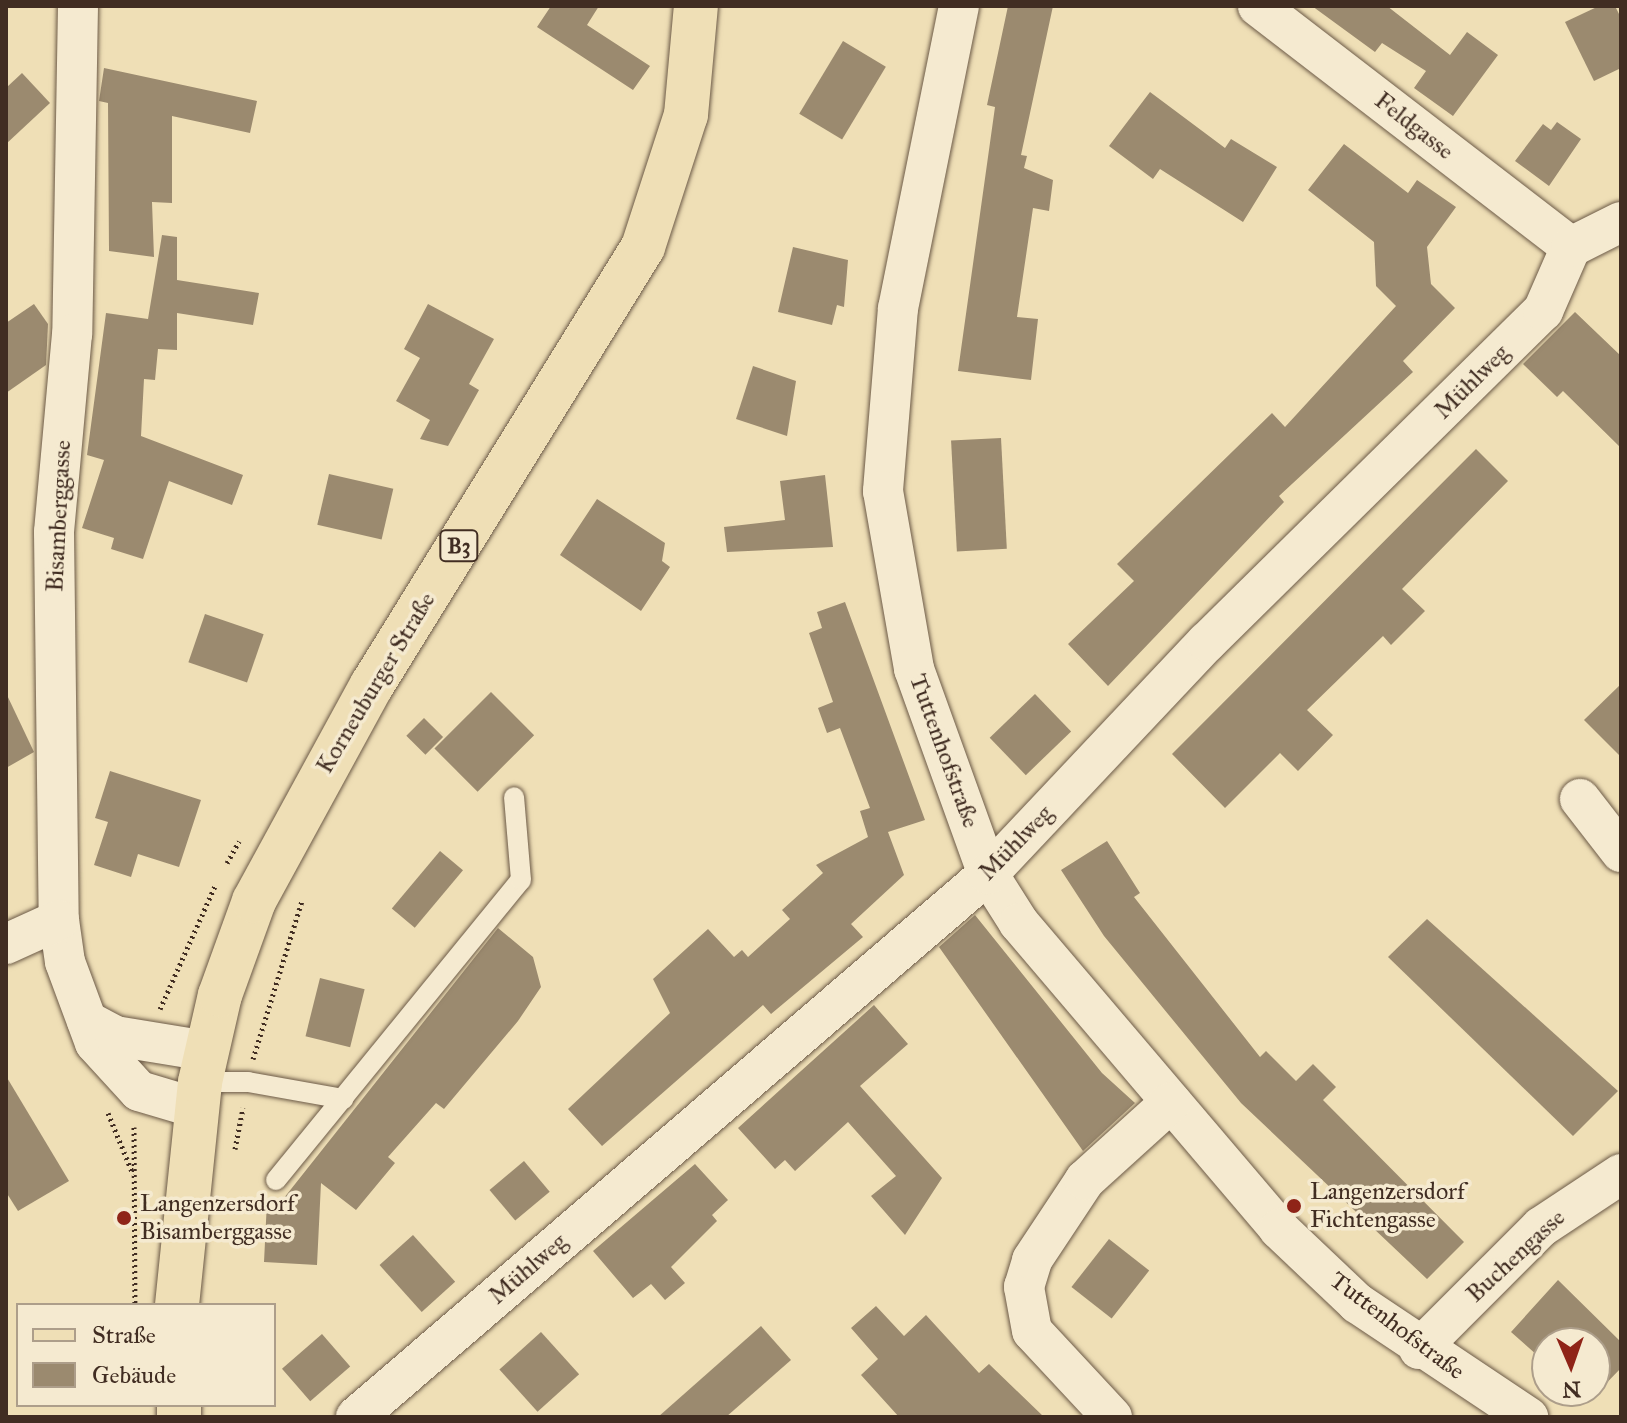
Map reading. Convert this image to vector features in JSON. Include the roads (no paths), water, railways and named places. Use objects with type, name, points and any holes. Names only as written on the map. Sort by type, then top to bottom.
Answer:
[{"type":"main road","name":"Korneuburger Straße","points":[[177,1303],[201,1080],[235,949],[291,828],[643,247],[686,115],[696,6]]},
{"type":"street","name":"Bisamberggasse","points":[[78,6],[72,334],[54,532],[59,920],[65,962],[95,1043],[139,1091],[201,1080]]},
{"type":"street","name":"Tuttenhofstraße","points":[[959,6],[898,308],[883,491],[914,669],[988,874],[1019,923],[1279,1229],[1419,1349],[1528,1417]]},
{"type":"street","name":"Feldgasse","points":[[1258,6],[1571,247]]},
{"type":"street","points":[[1571,247],[1621,222]]},
{"type":"street","name":"Mühlweg","points":[[356,1417],[988,874],[1207,642],[1543,311],[1571,247]]},
{"type":"street","points":[[1580,799],[1621,852]]},
{"type":"street","points":[[6,944],[59,920]]},
{"type":"street","points":[[87,1021],[201,1080]]},
{"type":"street","points":[[1112,1417],[1032,1331],[1024,1287],[1032,1260],[1085,1180],[1171,1102]]},
{"type":"street","name":"Buchengasse","points":[[1419,1349],[1541,1227],[1621,1174]]},
{"type":"lane","points":[[276,1180],[521,880],[514,797]]},
{"type":"lane","points":[[201,1080],[248,1082],[343,1099]]},
{"type":"place","name":"Langenzersdorf Fichtengasse","points":[[1294,1206]]},
{"type":"place","name":"Langenzersdorf Bisamberggasse","points":[[124,1218]]}]
